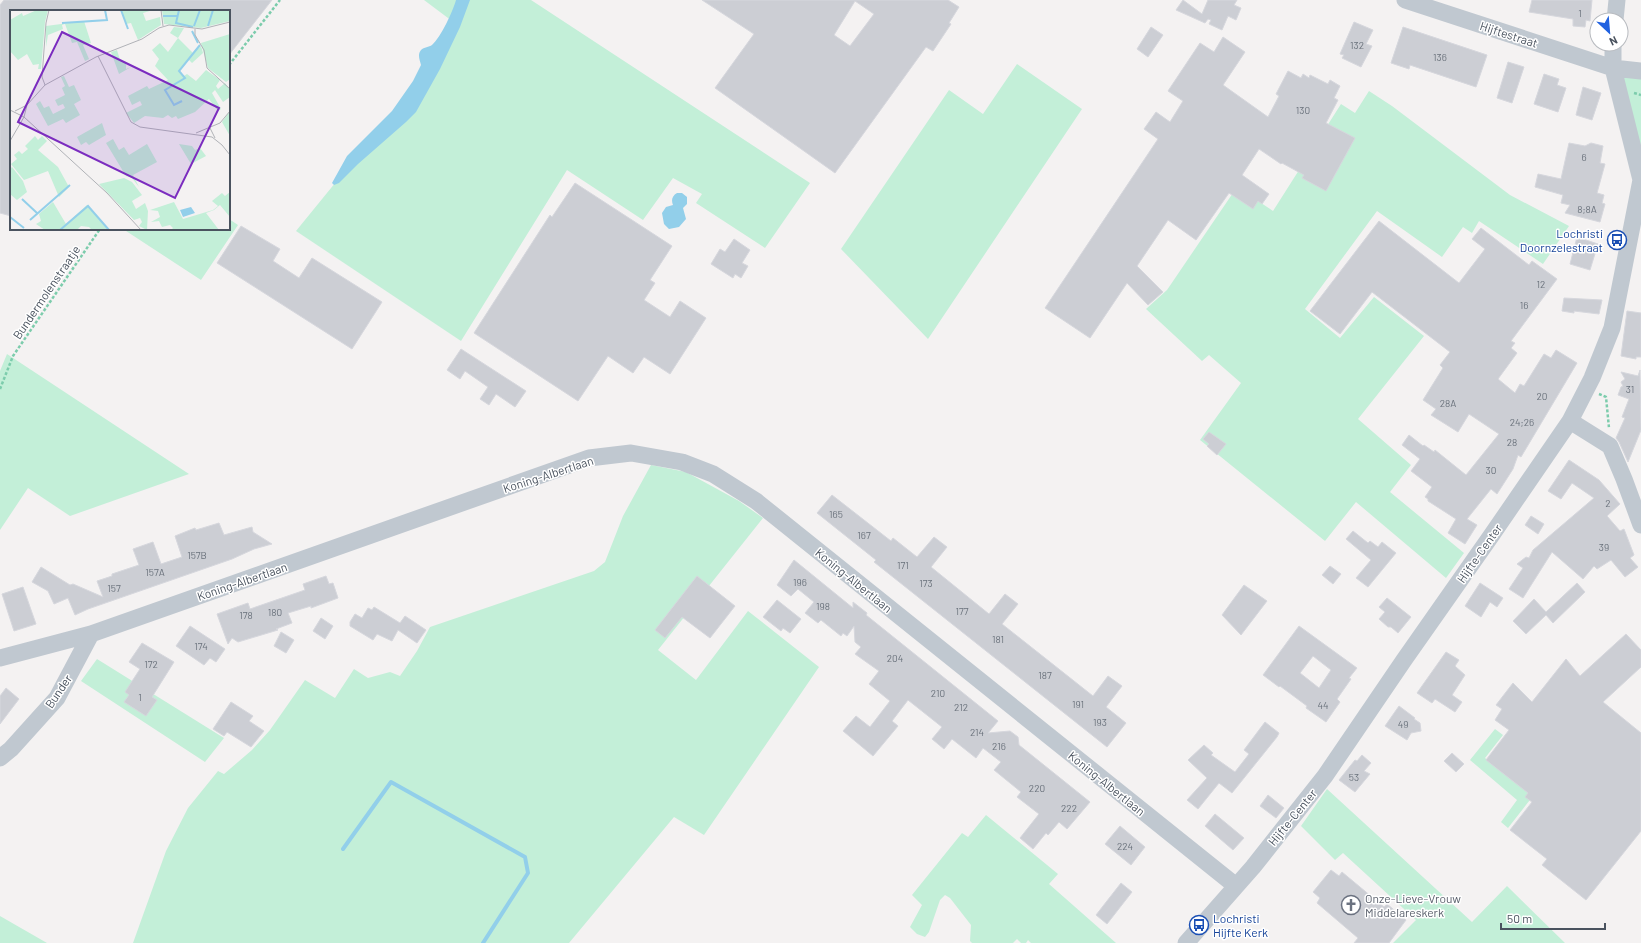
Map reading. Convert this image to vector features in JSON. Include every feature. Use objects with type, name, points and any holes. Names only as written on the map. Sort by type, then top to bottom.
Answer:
[{"type":"street","name":"Hijftestraat","points":[[1405,0],[1613,68],[1641,71]]},
{"type":"street","points":[[1616,12],[1617,0]]},
{"type":"street","name":"Hijfte-Center","points":[[1186,943],[1236,886],[1325,776],[1570,421],[1587,388],[1612,328],[1641,180],[1613,68],[1613,52]]},
{"type":"street","points":[[1570,421],[1610,446],[1641,525]]},
{"type":"street","name":"Koning-Albertlaan","points":[[0,658],[91,634],[589,458],[631,453],[682,462],[713,474],[756,501],[1236,886]]},
{"type":"street","name":"Bunder","points":[[4,749],[57,698],[91,634]]},
{"type":"path","points":[[230,64],[280,0]]},
{"type":"path","name":"Bundermolenstraatje","points":[[0,390],[13,356],[99,230]]},
{"type":"path","points":[[1587,388],[1606,397],[1610,446]]},
{"type":"green space","points":[[424,0],[531,0],[810,183],[765,248],[696,203],[702,194],[673,178],[643,220],[567,170],[461,341],[296,231],[406,96],[452,21]]},
{"type":"green space","points":[[1017,64],[1082,109],[928,339],[841,249],[949,90],[983,114]]},
{"type":"green space","points":[[1613,68],[1641,71],[1641,180]]},
{"type":"green space","points":[[1369,91],[1392,106],[1510,195],[1569,226],[1543,264],[1479,221],[1472,233],[1463,227],[1442,257],[1377,211],[1305,309],[1340,338],[1374,297],[1424,336],[1358,419],[1411,465],[1390,492],[1464,553],[1446,578],[1356,502],[1325,541],[1200,440],[1241,383],[1209,355],[1202,361],[1146,309],[1167,290],[1237,187],[1273,211],[1341,104],[1355,113]]},
{"type":"green space","points":[[230,220],[238,225],[201,280],[125,230],[230,230]]},
{"type":"green space","points":[[7,354],[189,474],[70,516],[28,488],[0,530],[0,371]]},
{"type":"green space","points":[[651,465],[686,472],[739,501],[763,518],[658,650],[696,680],[748,611],[819,667],[704,835],[674,817],[569,943],[133,943],[166,851],[188,808],[218,771],[224,774],[252,750],[270,730],[305,680],[335,698],[354,669],[368,678],[390,672],[400,676],[417,651],[430,627],[594,571],[605,562],[623,516]]},
{"type":"green space","points":[[97,659],[224,738],[205,762],[81,681]]},
{"type":"green space","points":[[1495,729],[1503,735],[1485,758],[1533,796],[1508,828],[1501,822],[1517,800],[1470,760]]},
{"type":"green space","points":[[1327,789],[1472,922],[1507,886],[1565,943],[1393,943],[1416,920],[1343,853],[1335,860],[1301,826]]},
{"type":"green space","points":[[986,815],[1058,874],[1049,884],[1116,943],[1031,943],[1028,940],[1026,943],[1021,943],[1017,939],[1013,943],[972,943],[970,941],[971,925],[950,898],[945,895],[940,900],[929,932],[925,937],[917,934],[910,927],[922,905],[912,895],[962,833],[968,837]]},
{"type":"green space","points":[[0,916],[47,943],[0,943]]},
{"type":"water","points":[[456,0],[470,0],[460,27],[440,69],[416,112],[339,183],[334,185],[332,183],[347,156],[392,111],[413,81],[421,65],[419,54],[421,50],[432,45],[439,36]]},
{"type":"water","points":[[677,193],[682,193],[687,197],[687,204],[683,208],[686,219],[679,227],[669,229],[664,224],[662,213],[666,207],[673,205],[672,198]]},
{"type":"building","points":[[4,0],[272,0],[230,54],[230,10],[10,10],[10,216],[0,213],[0,5]]},
{"type":"building","points":[[702,0],[948,0],[959,7],[949,23],[951,24],[933,51],[926,47],[835,173],[715,88],[754,34]],"holes":[[[855,1],[874,14],[850,46],[834,35]]]},
{"type":"building","points":[[1183,0],[1202,14],[1208,0],[1237,0],[1234,5],[1241,8],[1236,20],[1228,16],[1222,30],[1209,24],[1211,20],[1208,19],[1205,23],[1176,10]]},
{"type":"building","points":[[1532,0],[1592,0],[1591,12],[1589,12],[1589,21],[1586,20],[1585,27],[1573,26],[1573,19],[1529,12]]},
{"type":"building","points":[[1354,22],[1373,30],[1366,44],[1372,46],[1361,67],[1342,58],[1344,55],[1340,54]]},
{"type":"building","points":[[1151,27],[1163,35],[1148,57],[1137,49]]},
{"type":"building","points":[[1403,27],[1487,55],[1476,87],[1410,65],[1409,69],[1391,63]]},
{"type":"building","points":[[1223,37],[1245,52],[1223,85],[1268,117],[1279,96],[1276,94],[1288,71],[1301,78],[1303,74],[1309,78],[1310,75],[1328,84],[1330,80],[1340,86],[1334,98],[1338,100],[1326,123],[1355,138],[1326,191],[1302,178],[1304,175],[1282,163],[1281,164],[1259,149],[1242,175],[1269,194],[1262,204],[1258,201],[1253,209],[1229,193],[1196,240],[1168,220],[1137,266],[1163,292],[1148,305],[1127,283],[1090,338],[1045,308],[1158,139],[1144,129],[1156,112],[1170,122],[1183,101],[1168,91],[1200,43],[1214,52]]},
{"type":"building","points":[[1508,62],[1524,67],[1512,103],[1497,98]]},
{"type":"building","points":[[1544,74],[1559,79],[1557,85],[1566,88],[1558,112],[1534,104]]},
{"type":"building","points":[[1583,87],[1601,93],[1592,120],[1576,115]]},
{"type":"building","points":[[1569,143],[1585,146],[1591,143],[1603,146],[1600,163],[1605,164],[1597,193],[1604,195],[1602,203],[1605,204],[1600,222],[1565,213],[1570,205],[1561,203],[1563,195],[1535,187],[1538,174],[1561,179]]},
{"type":"building","points":[[575,183],[672,246],[650,280],[655,283],[644,300],[670,317],[680,301],[706,318],[670,374],[644,357],[633,373],[608,356],[578,401],[474,333],[550,215],[552,217]]},
{"type":"building","points":[[1379,221],[1459,283],[1485,249],[1472,239],[1481,228],[1529,265],[1532,261],[1557,279],[1511,341],[1515,343],[1511,348],[1517,353],[1498,379],[1515,393],[1520,384],[1524,386],[1544,354],[1551,358],[1556,350],[1577,363],[1521,457],[1518,455],[1513,469],[1497,494],[1491,489],[1467,519],[1477,525],[1465,544],[1448,533],[1456,519],[1428,501],[1425,497],[1432,487],[1411,471],[1420,459],[1402,445],[1409,435],[1423,446],[1424,445],[1434,452],[1435,450],[1466,475],[1499,434],[1469,414],[1458,432],[1431,415],[1436,409],[1423,400],[1443,368],[1440,365],[1450,352],[1372,292],[1340,334],[1310,311]]},
{"type":"building","points":[[241,226],[280,249],[273,261],[299,278],[312,258],[382,302],[352,349],[217,263]]},
{"type":"building","points":[[1577,237],[1598,244],[1590,270],[1570,264]]},
{"type":"building","points":[[734,239],[750,250],[742,263],[748,266],[741,278],[735,274],[733,278],[711,264],[720,249],[725,252]]},
{"type":"building","points":[[1564,298],[1602,300],[1599,314],[1562,311]]},
{"type":"building","points":[[1627,311],[1641,313],[1641,357],[1636,357],[1636,359],[1621,356]]},
{"type":"building","points":[[461,349],[526,391],[515,407],[496,394],[489,405],[480,399],[488,387],[465,371],[460,379],[447,370]]},
{"type":"building","points":[[1640,370],[1641,430],[1628,462],[1616,438],[1625,418],[1622,417],[1629,399],[1618,395],[1621,387],[1623,386],[1621,382],[1625,379],[1621,372],[1638,376]]},
{"type":"building","points":[[1209,432],[1226,444],[1217,455],[1207,446],[1209,444],[1203,439]]},
{"type":"building","points":[[1569,460],[1599,480],[1620,504],[1607,516],[1620,531],[1624,529],[1634,555],[1630,558],[1638,567],[1625,577],[1611,560],[1597,569],[1594,566],[1583,579],[1552,552],[1523,598],[1509,589],[1523,568],[1517,564],[1526,557],[1529,558],[1533,550],[1594,498],[1572,483],[1561,499],[1548,491]]},
{"type":"building","points":[[832,495],[891,541],[893,538],[917,557],[934,537],[947,547],[931,567],[989,614],[1005,594],[1018,604],[1002,624],[1093,696],[1108,676],[1122,686],[1106,707],[1126,723],[1107,747],[874,562],[876,560],[817,513]]},
{"type":"building","points":[[1531,516],[1544,524],[1538,534],[1525,525]]},
{"type":"building","points":[[219,523],[224,535],[252,527],[253,532],[272,544],[254,549],[232,559],[88,609],[75,615],[68,598],[54,604],[48,591],[32,582],[41,567],[70,585],[73,584],[103,597],[97,581],[112,576],[112,574],[139,565],[133,549],[153,542],[161,564],[182,557],[175,536],[195,528],[196,530]]},
{"type":"building","points":[[1353,531],[1368,543],[1370,541],[1378,547],[1382,542],[1396,553],[1368,587],[1356,578],[1371,560],[1346,539]]},
{"type":"building","points":[[794,560],[853,608],[853,602],[867,613],[866,615],[998,721],[988,733],[1010,731],[1018,737],[1019,745],[1090,802],[1067,829],[1059,822],[1048,835],[1046,833],[1033,849],[1020,838],[1039,814],[1017,797],[1021,792],[994,770],[1001,762],[983,748],[976,758],[952,739],[944,749],[932,739],[942,727],[908,700],[892,721],[898,726],[873,756],[843,731],[856,716],[870,727],[890,701],[869,684],[879,671],[855,654],[861,647],[855,642],[854,626],[847,636],[843,633],[841,636],[821,620],[818,623],[805,613],[814,602],[798,589],[791,596],[777,585]]},
{"type":"building","points":[[1330,566],[1341,574],[1333,584],[1322,575]]},
{"type":"building","points":[[326,576],[329,584],[333,583],[338,598],[311,608],[311,606],[288,613],[292,623],[276,629],[278,630],[238,642],[232,638],[228,644],[217,614],[248,603],[250,609],[305,590],[303,584]]},
{"type":"building","points":[[697,576],[735,606],[710,638],[682,617],[665,638],[655,630]]},
{"type":"building","points":[[1480,583],[1503,598],[1497,607],[1490,602],[1481,617],[1465,606]]},
{"type":"building","points":[[1577,583],[1585,592],[1553,623],[1546,615],[1526,634],[1513,621],[1534,599],[1546,612]]},
{"type":"building","points":[[1244,585],[1267,601],[1241,635],[1222,615]]},
{"type":"building","points":[[23,587],[36,624],[14,631],[2,594]]},
{"type":"building","points":[[1387,598],[1411,617],[1398,633],[1379,619],[1385,612],[1379,607]]},
{"type":"building","points":[[777,600],[801,619],[790,633],[783,628],[781,631],[763,617]]},
{"type":"building","points":[[374,607],[400,623],[405,616],[426,630],[417,643],[398,630],[392,641],[377,634],[373,640],[350,626],[350,622],[355,614],[362,618],[368,608],[372,610]]},
{"type":"building","points":[[321,618],[333,626],[325,639],[313,631]]},
{"type":"building","points":[[190,626],[225,649],[216,662],[210,658],[204,665],[176,646]]},
{"type":"building","points":[[1299,626],[1357,668],[1349,678],[1351,679],[1337,699],[1340,702],[1326,722],[1306,708],[1307,706],[1263,675]],"holes":[[[1313,656],[1331,670],[1319,688],[1300,673]]]},
{"type":"building","points":[[281,632],[294,640],[286,653],[274,646]]},
{"type":"building","points":[[1626,634],[1641,650],[1641,667],[1603,702],[1641,733],[1641,831],[1586,900],[1542,865],[1547,859],[1510,830],[1532,802],[1525,797],[1528,793],[1486,760],[1509,730],[1495,720],[1502,709],[1496,705],[1513,683],[1532,702],[1566,659],[1580,676]]},
{"type":"building","points":[[142,643],[174,662],[152,697],[157,700],[146,716],[124,702],[129,695],[125,692],[140,669],[129,662]]},
{"type":"building","points":[[1446,652],[1459,660],[1455,666],[1465,675],[1452,695],[1462,702],[1455,712],[1435,699],[1432,703],[1417,693]]},
{"type":"building","points":[[6,688],[19,699],[0,724],[0,696]]},
{"type":"building","points":[[231,702],[253,716],[249,721],[264,731],[251,747],[227,732],[224,736],[213,729]]},
{"type":"building","points":[[1399,706],[1420,723],[1421,731],[1411,733],[1407,740],[1385,726]]},
{"type":"building","points":[[1265,722],[1279,733],[1232,793],[1219,783],[1198,809],[1187,800],[1207,778],[1188,760],[1204,745],[1213,753],[1211,755],[1235,772],[1249,754],[1244,750]]},
{"type":"building","points":[[1452,753],[1464,764],[1456,772],[1444,761]]},
{"type":"building","points":[[1362,755],[1371,763],[1364,771],[1370,774],[1355,792],[1339,780],[1355,760],[1357,761]]},
{"type":"building","points":[[1268,795],[1284,808],[1276,818],[1260,806]]},
{"type":"building","points":[[1215,814],[1244,838],[1233,850],[1205,826]]},
{"type":"building","points":[[1120,826],[1145,847],[1131,865],[1105,844]]},
{"type":"building","name":"Onze-Lieve-Vrouw Middelareskerk","points":[[1331,870],[1339,876],[1342,872],[1384,907],[1387,904],[1406,920],[1389,943],[1354,943],[1358,938],[1317,903],[1320,898],[1313,892]]},
{"type":"building","points":[[1121,883],[1132,892],[1107,924],[1096,915]]},
{"type":"waterway","points":[[343,849],[391,782],[525,857],[528,873],[483,943]]},
{"type":"place","name":"Lochristi Doornzelestraat","points":[[1617,240]]},
{"type":"place","name":"Onze-Lieve-Vrouw Middelareskerk","points":[[1351,905]]},
{"type":"place","name":"Lochristi Hijfte Kerk","points":[[1199,925]]}]
